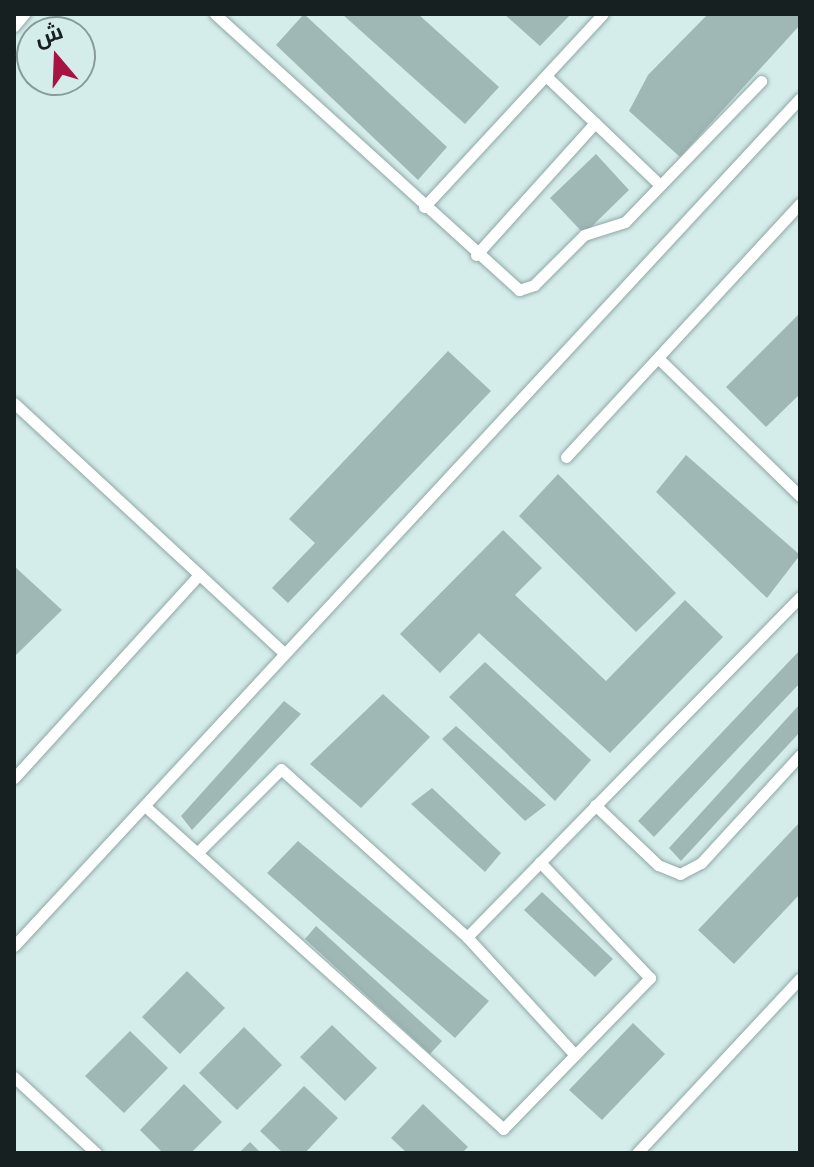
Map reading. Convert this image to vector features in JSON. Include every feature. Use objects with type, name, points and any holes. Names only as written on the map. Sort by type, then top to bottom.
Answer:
[{"type":"lane","points":[[14,26],[24,14]]},
{"type":"lane","points":[[215,14],[512,287],[527,289],[580,238],[621,226],[761,81]]},
{"type":"lane","points":[[424,207],[603,14]]},
{"type":"lane","points":[[546,76],[660,185]]},
{"type":"lane","points":[[14,946],[800,98]]},
{"type":"lane","points":[[476,255],[595,123]]},
{"type":"lane","points":[[566,457],[800,203]]},
{"type":"lane","points":[[658,358],[800,496]]},
{"type":"lane","points":[[14,403],[284,653]]},
{"type":"lane","points":[[14,778],[199,575]]},
{"type":"lane","points":[[467,937],[800,597]]},
{"type":"lane","points":[[595,805],[658,865],[680,874],[701,863],[800,755]]},
{"type":"lane","points":[[198,852],[281,769],[467,937],[575,1055]]},
{"type":"lane","points":[[146,807],[503,1129],[650,978],[540,862]]},
{"type":"lane","points":[[644,1151],[800,978]]},
{"type":"lane","points":[[14,1077],[96,1153]]},
{"type":"building","points":[[304,14],[447,147],[418,180],[276,45]]},
{"type":"building","points":[[342,14],[418,14],[499,87],[465,124]]},
{"type":"building","points":[[504,14],[571,14],[540,46]]},
{"type":"building","points":[[708,14],[800,14],[800,25],[680,157],[629,111],[648,75]]},
{"type":"building","points":[[596,154],[629,190],[584,234],[550,198]]},
{"type":"building","points":[[800,313],[800,394],[766,427],[726,387]]},
{"type":"building","points":[[448,351],[491,391],[288,603],[272,588],[315,543],[289,519]]},
{"type":"building","points":[[686,455],[800,555],[767,598],[656,492]]},
{"type":"building","points":[[558,474],[676,593],[636,632],[519,516]]},
{"type":"building","points":[[503,530],[542,568],[515,595],[606,681],[685,600],[723,637],[610,753],[479,633],[440,673],[400,634]]},
{"type":"building","points":[[14,566],[62,610],[16,655],[14,653]]},
{"type":"building","points":[[800,650],[800,683],[654,837],[638,821]]},
{"type":"building","points":[[485,662],[591,760],[555,801],[449,697]]},
{"type":"building","points":[[383,694],[430,737],[361,808],[310,764]]},
{"type":"building","points":[[284,701],[301,714],[192,830],[181,816]]},
{"type":"building","points":[[800,704],[800,732],[681,861],[669,848]]},
{"type":"building","points":[[456,726],[546,805],[525,821],[442,739]]},
{"type":"building","points":[[432,788],[501,853],[485,872],[411,804]]},
{"type":"building","points":[[800,822],[800,894],[734,964],[698,930]]},
{"type":"building","points":[[298,841],[489,1001],[455,1038],[267,873]]},
{"type":"building","points":[[542,892],[613,959],[595,977],[524,910]]},
{"type":"building","points":[[316,926],[442,1041],[430,1054],[305,939]]},
{"type":"building","points":[[187,971],[225,1008],[180,1054],[142,1017]]},
{"type":"building","points":[[633,1023],[665,1054],[602,1120],[569,1090]]},
{"type":"building","points":[[332,1025],[377,1068],[345,1101],[300,1057]]},
{"type":"building","points":[[244,1027],[282,1065],[237,1110],[199,1073]]},
{"type":"building","points":[[130,1031],[168,1068],[124,1113],[85,1076]]},
{"type":"building","points":[[184,1084],[222,1122],[191,1153],[163,1153],[140,1130]]},
{"type":"building","points":[[304,1086],[338,1118],[305,1153],[283,1153],[260,1131]]},
{"type":"building","points":[[423,1104],[468,1147],[462,1153],[407,1153],[391,1138]]},
{"type":"building","points":[[250,1142],[261,1153],[239,1153]]}]
